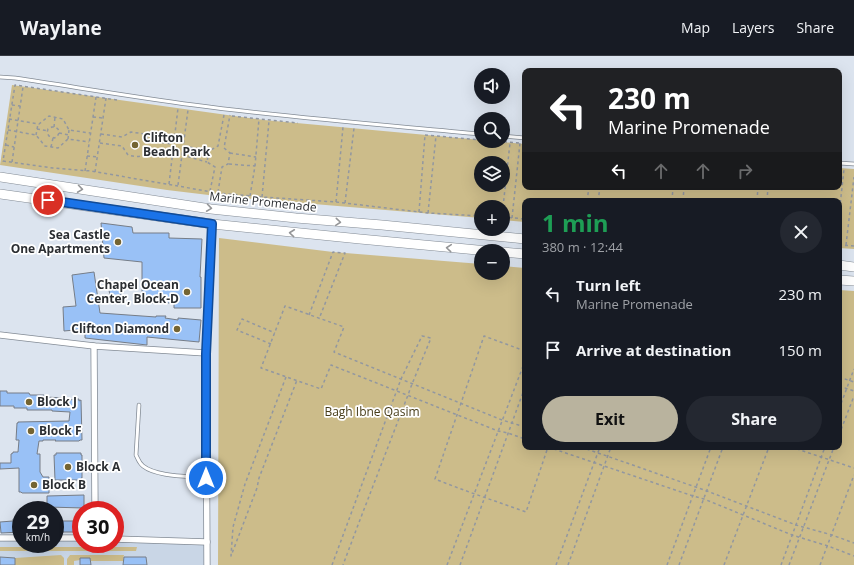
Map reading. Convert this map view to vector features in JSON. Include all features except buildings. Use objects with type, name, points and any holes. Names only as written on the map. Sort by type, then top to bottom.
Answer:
[{"type":"main road","name":"Marine Promenade","points":[[0,177],[219,210],[522,239]]},
{"type":"main road","points":[[0,194],[212,224],[474,250]]},
{"type":"main road","points":[[510,253],[522,254]]},
{"type":"main road","points":[[842,266],[854,266]]},
{"type":"main road","points":[[842,280],[854,281]]},
{"type":"street","points":[[207,565],[206,354],[212,224]]},
{"type":"street","points":[[0,335],[94,346],[206,354]]},
{"type":"street","points":[[94,346],[95,501]]},
{"type":"street","points":[[0,538],[12,538]]},
{"type":"street","points":[[124,539],[207,542]]},
{"type":"lane","points":[[0,77],[235,110],[354,123],[474,133]]},
{"type":"lane","points":[[510,137],[522,138]]},
{"type":"lane","points":[[842,163],[854,164]]},
{"type":"lane","points":[[139,405],[136,455],[138,461],[143,466],[167,475],[206,478]]},
{"type":"path","points":[[15,86],[3,161],[85,171],[262,198],[336,202],[428,213],[474,216]]},
{"type":"path","points":[[12,162],[23,87]]},
{"type":"path","points":[[85,171],[96,97]]},
{"type":"path","points":[[95,172],[106,98]]},
{"type":"path","points":[[12,105],[20,106]]},
{"type":"path","points":[[169,184],[178,108]]},
{"type":"path","points":[[178,185],[188,110]]},
{"type":"path","points":[[183,146],[209,151],[218,146],[224,114]]},
{"type":"path","points":[[8,130],[36,135],[45,146],[58,148],[68,139],[69,130],[63,118],[49,116],[39,124],[9,119]]},
{"type":"path","points":[[230,116],[224,148],[230,153],[256,157]]},
{"type":"path","points":[[54,127],[55,117]]},
{"type":"path","points":[[93,117],[103,118]]},
{"type":"path","points":[[250,196],[255,166],[259,119]]},
{"type":"path","points":[[262,198],[269,121]]},
{"type":"path","points":[[36,135],[38,124]]},
{"type":"path","points":[[48,131],[48,129],[54,127]]},
{"type":"path","points":[[54,127],[58,129],[59,133],[68,135]]},
{"type":"path","points":[[336,202],[343,127]]},
{"type":"path","points":[[345,203],[354,128]]},
{"type":"path","points":[[37,129],[48,131]]},
{"type":"path","points":[[69,130],[90,132]]},
{"type":"path","points":[[48,131],[47,133],[52,138]]},
{"type":"path","points":[[101,134],[122,137],[131,132],[145,134],[149,141],[173,144]]},
{"type":"path","points":[[52,138],[57,137],[59,133]]},
{"type":"path","points":[[419,212],[425,135]]},
{"type":"path","points":[[428,213],[436,136]]},
{"type":"path","points":[[51,147],[52,138]]},
{"type":"path","points":[[68,139],[89,142]]},
{"type":"path","points":[[100,143],[122,146],[128,155],[135,156],[142,156],[152,149],[172,153]]},
{"type":"path","points":[[510,143],[520,144],[512,218],[522,219]]},
{"type":"path","points":[[5,145],[14,147]]},
{"type":"path","points":[[504,200],[509,148]]},
{"type":"path","points":[[207,162],[209,151]]},
{"type":"path","points":[[228,164],[230,153]]},
{"type":"path","points":[[182,155],[207,162],[215,167],[210,191]]},
{"type":"path","points":[[87,156],[98,157]]},
{"type":"path","points":[[218,192],[222,167],[228,164],[255,166]]},
{"type":"path","points":[[842,187],[844,169]]},
{"type":"path","points":[[846,245],[854,177]]},
{"type":"path","points":[[842,245],[854,246]]},
{"type":"path","points":[[309,315],[333,252],[345,253],[319,318]]},
{"type":"path","points":[[522,426],[502,420],[334,352],[344,327],[285,306],[262,368],[322,389],[331,365],[498,431],[522,438]]},
{"type":"path","points":[[271,344],[237,330],[242,319],[275,333]]},
{"type":"path","points":[[332,565],[402,380],[422,336],[431,338],[343,565]]},
{"type":"path","points":[[522,350],[484,336],[435,479],[526,512],[547,450]]},
{"type":"path","points":[[447,565],[522,369]]},
{"type":"path","points":[[842,402],[854,369]]},
{"type":"path","points":[[286,377],[245,484],[233,527],[231,556],[297,380]]},
{"type":"path","points":[[842,378],[854,382]]},
{"type":"path","points":[[842,387],[854,391]]},
{"type":"path","points":[[460,565],[522,395]]},
{"type":"path","points":[[842,427],[854,396]]},
{"type":"path","points":[[557,450],[704,499],[792,535],[854,556]]},
{"type":"path","points":[[590,450],[707,491],[796,525],[854,543]]},
{"type":"path","points":[[556,565],[599,450]]},
{"type":"path","points":[[568,565],[610,450]]},
{"type":"path","points":[[667,565],[710,450]]},
{"type":"path","points":[[679,565],[722,450]]},
{"type":"path","points":[[724,565],[768,450]]},
{"type":"path","points":[[800,450],[854,468]]},
{"type":"path","points":[[780,565],[824,450]]},
{"type":"path","points":[[789,565],[833,450]]},
{"type":"path","points":[[820,565],[854,475]]},
{"type":"shaded area","points":[[0,538],[12,538],[12,553],[64,553],[64,539],[72,539],[72,553],[124,553],[124,539],[207,541],[206,565],[0,565]]},
{"type":"green space","points":[[12,85],[264,120],[474,139],[474,148],[510,148],[510,143],[522,144],[522,190],[842,190],[842,168],[854,169],[854,249],[842,248],[842,198],[522,198],[522,222],[510,221],[510,200],[474,200],[474,217],[217,196],[0,165]]},
{"type":"green space","name":"Bagh Ibne Qasim","points":[[219,238],[333,252],[474,263],[474,280],[510,280],[510,267],[522,268],[522,450],[842,450],[842,290],[854,291],[854,565],[218,565]]},
{"type":"green space","points":[[0,547],[12,547],[12,551],[0,551]]},
{"type":"green space","points":[[64,547],[72,547],[72,551],[64,551]]},
{"type":"green space","points":[[124,547],[137,547],[136,551],[124,551]]},
{"type":"green space","points":[[61,555],[64,558],[64,565],[15,565],[15,558]]},
{"type":"green space","points":[[70,555],[124,555],[123,561],[91,561],[90,558],[80,558],[80,560],[74,561],[74,565],[67,565],[67,559]]},
{"type":"place","name":"Clifton Beach Park","points":[[135,145]]},
{"type":"place","name":"Sea Castle One Apartments","points":[[118,242]]},
{"type":"place","name":"Chapel Ocean Center, Block-D","points":[[187,292]]},
{"type":"place","name":"Clifton Diamond","points":[[177,329]]},
{"type":"place","name":"Block J","points":[[29,402]]},
{"type":"place","name":"Block F","points":[[31,431]]},
{"type":"place","name":"Block A","points":[[68,467]]},
{"type":"place","name":"Block B","points":[[34,485]]},
{"type":"route","points":[[48,200],[212,224],[206,354],[206,478]]}]
